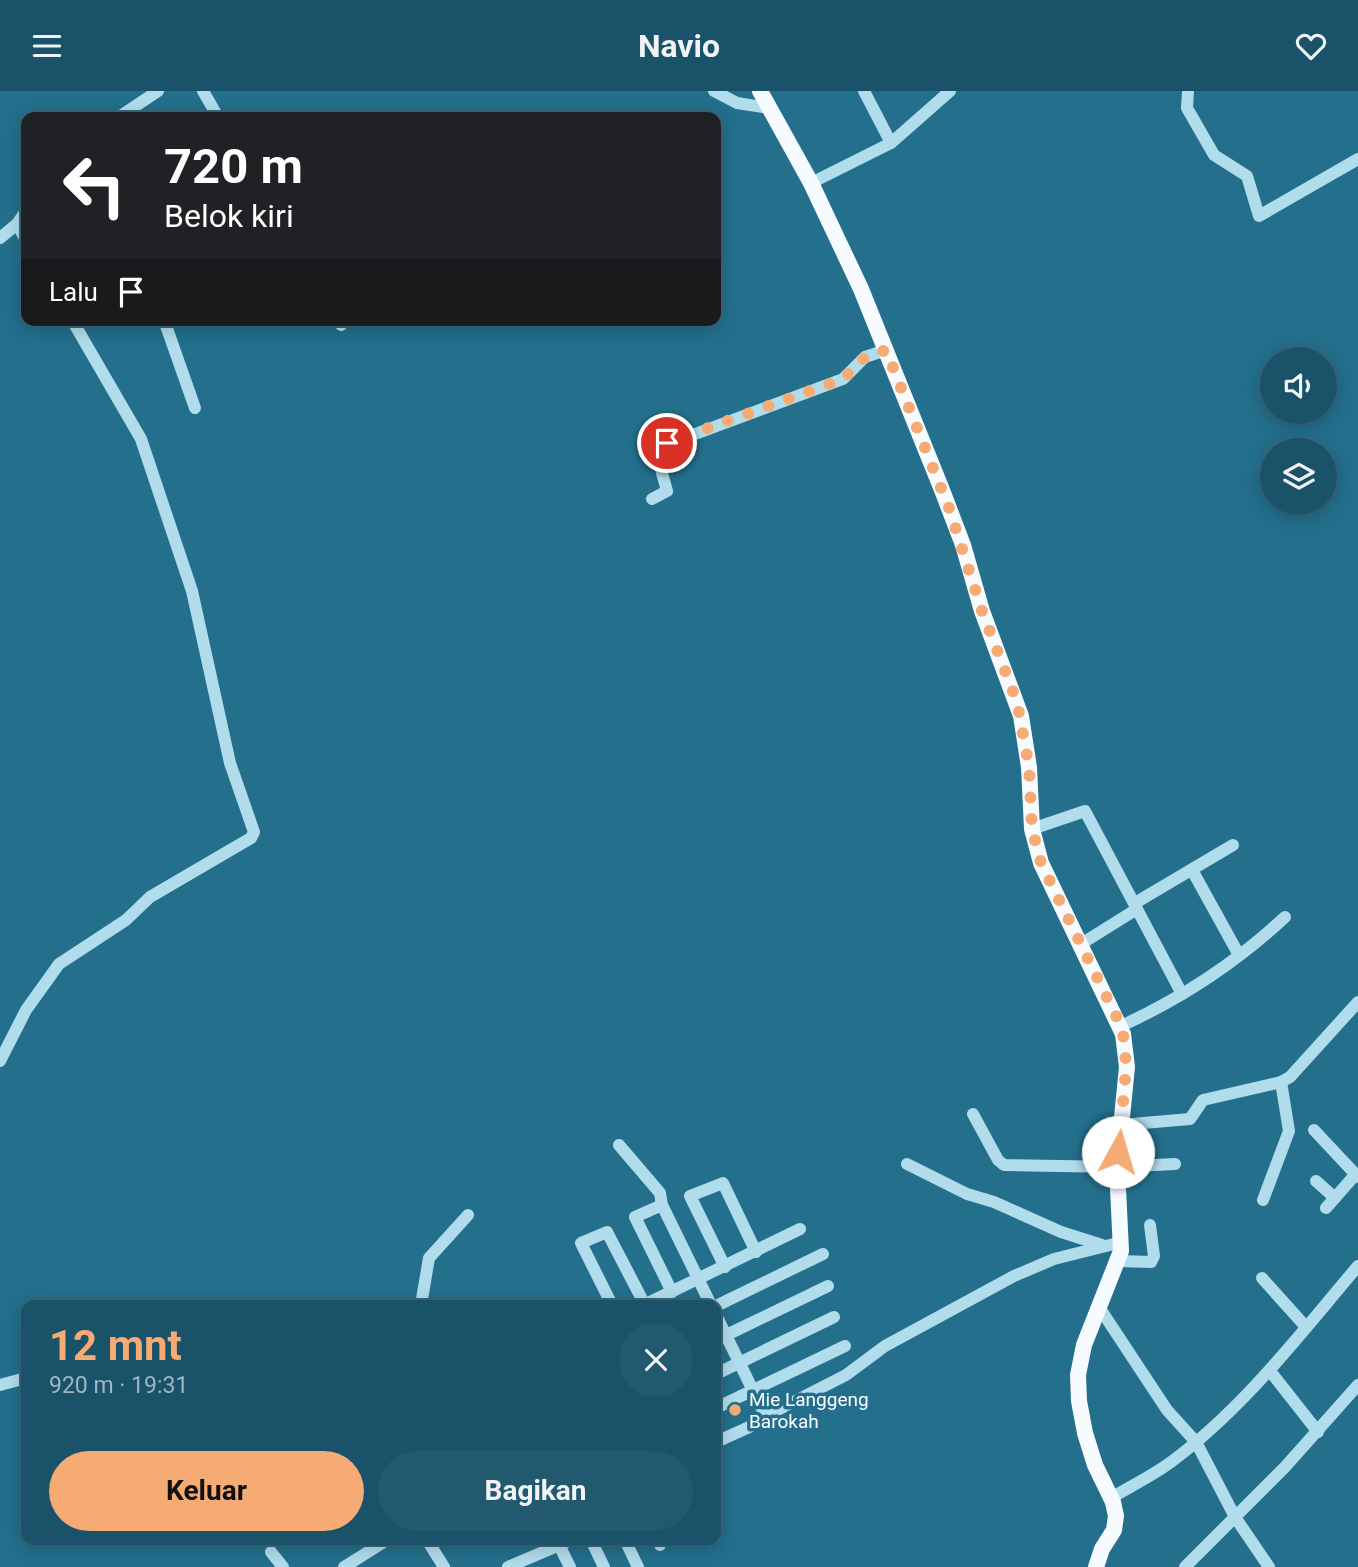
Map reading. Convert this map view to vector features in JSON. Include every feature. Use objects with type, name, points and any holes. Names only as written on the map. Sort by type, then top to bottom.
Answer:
[{"type":"main road","points":[[760,91],[811,183],[886,350],[950,512],[982,611],[1017,702],[1029,767],[1032,829],[1050,885],[1121,1026],[1127,1051],[1117,1167],[1122,1242],[1118,1261],[1098,1307],[1080,1360],[1079,1401],[1095,1465],[1111,1498],[1116,1521],[1096,1567]]},
{"type":"street","points":[[126,112],[158,91]]},
{"type":"street","points":[[203,91],[215,112]]},
{"type":"street","points":[[713,91],[737,103],[769,108]]},
{"type":"street","points":[[864,91],[891,143]]},
{"type":"street","points":[[811,183],[891,143],[950,91]]},
{"type":"street","points":[[1188,91],[1187,108],[1214,155],[1247,176],[1259,216],[1358,159]]},
{"type":"street","points":[[0,238],[21,218]]},
{"type":"street","points":[[17,224],[21,231]]},
{"type":"street","points":[[0,1061],[26,1010],[59,964],[126,920],[149,897],[251,838],[254,832],[230,763],[192,591],[141,439],[75,326]]},
{"type":"street","points":[[166,326],[195,408]]},
{"type":"street","points":[[652,499],[667,491],[657,455],[663,446],[843,379],[865,357],[886,350]]},
{"type":"street","points":[[1032,829],[1085,811],[1182,993]]},
{"type":"street","points":[[1081,944],[1233,845]]},
{"type":"street","points":[[1192,870],[1239,955]]},
{"type":"street","points":[[1121,1026],[1182,993],[1259,941],[1285,917]]},
{"type":"street","points":[[1121,1125],[1190,1119],[1203,1100],[1281,1082],[1297,1071],[1358,1002]]},
{"type":"street","points":[[1263,1200],[1289,1131],[1281,1082]]},
{"type":"street","points":[[973,1114],[998,1160],[1004,1165],[1117,1167],[1175,1164]]},
{"type":"street","points":[[1314,1131],[1357,1176],[1331,1203],[1316,1181]]},
{"type":"street","points":[[619,1145],[660,1193],[662,1205],[711,1300]]},
{"type":"street","points":[[907,1164],[967,1194],[993,1202],[1061,1232],[1102,1245]]},
{"type":"street","points":[[725,1267],[690,1196],[723,1183],[756,1252]]},
{"type":"street","points":[[662,1205],[635,1217],[672,1292]]},
{"type":"street","points":[[422,1300],[429,1258],[468,1215]]},
{"type":"street","points":[[1118,1261],[1149,1263],[1153,1260],[1150,1224]]},
{"type":"street","points":[[655,1300],[800,1229]]},
{"type":"street","points":[[610,1300],[581,1243],[607,1231],[642,1300]]},
{"type":"street","points":[[721,1440],[767,1419],[766,1416],[846,1375],[885,1346],[1014,1276],[1054,1259],[1122,1242]]},
{"type":"street","points":[[721,1303],[823,1254]]},
{"type":"street","points":[[1111,1498],[1164,1467],[1196,1442],[1270,1371],[1358,1266]]},
{"type":"street","points":[[1262,1278],[1306,1327]]},
{"type":"street","points":[[766,1416],[740,1363],[721,1338],[828,1286]]},
{"type":"street","points":[[1098,1307],[1167,1410],[1196,1442],[1235,1517],[1269,1567]]},
{"type":"street","points":[[721,1372],[834,1317]]},
{"type":"street","points":[[721,1406],[845,1346]]},
{"type":"street","points":[[1270,1371],[1318,1432]]},
{"type":"street","points":[[0,1385],[21,1379]]},
{"type":"street","points":[[1185,1567],[1318,1432],[1358,1385]]},
{"type":"street","points":[[344,1567],[379,1545]]},
{"type":"street","points":[[430,1545],[444,1567]]},
{"type":"street","points":[[508,1567],[534,1562],[562,1545]]},
{"type":"street","points":[[565,1545],[570,1567]]},
{"type":"street","points":[[594,1545],[604,1567]]},
{"type":"street","points":[[627,1545],[638,1567]]},
{"type":"street","points":[[271,1552],[283,1567]]},
{"type":"place","name":"Mie Langgeng Barokah","points":[[735,1410]]},
{"type":"route","points":[[667,443],[843,379],[865,357],[886,350],[963,545],[982,611],[1017,702],[1027,746],[1032,829],[1041,863],[1121,1026],[1127,1051],[1127,1067],[1118,1152]]}]
